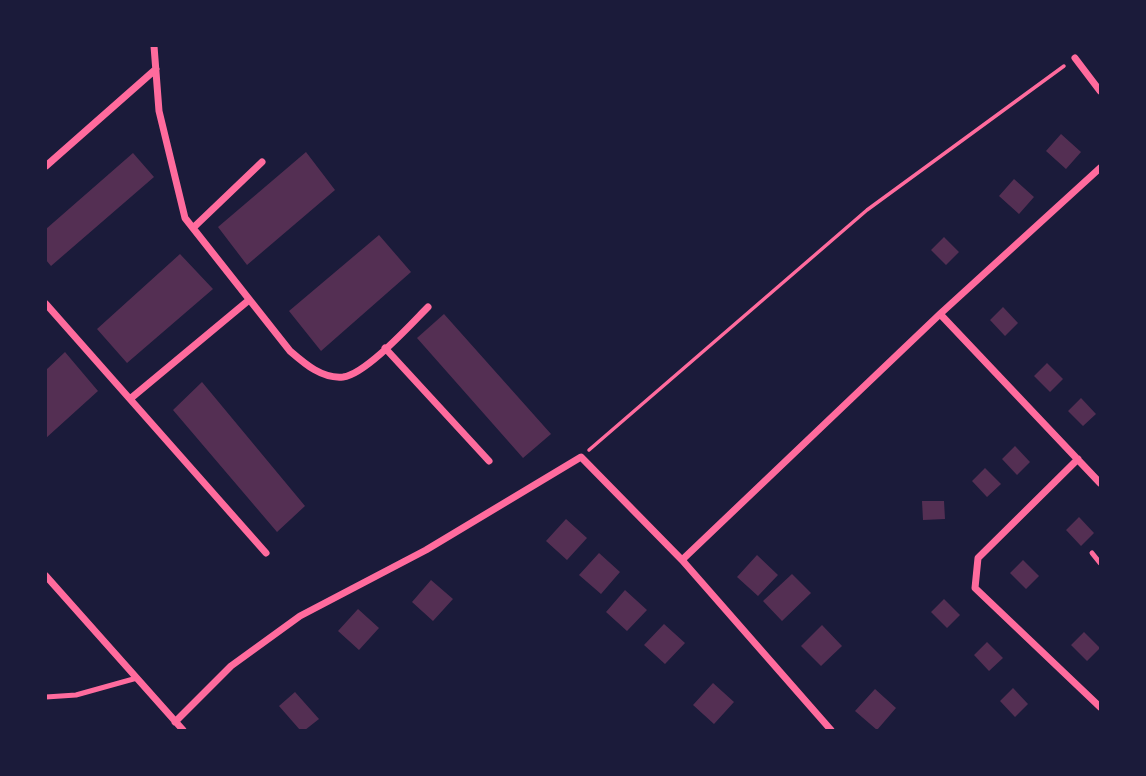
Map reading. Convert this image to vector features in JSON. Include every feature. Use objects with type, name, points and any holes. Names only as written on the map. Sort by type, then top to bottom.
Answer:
[{"type":"street","points":[[154,46],[159,111],[185,218],[290,351],[309,368],[327,375],[344,377],[365,368],[428,307]]},
{"type":"street","points":[[1075,58],[1101,90]]},
{"type":"street","points":[[46,166],[156,69]]},
{"type":"street","points":[[193,228],[262,163]]},
{"type":"street","points":[[682,560],[940,314],[1101,168]]},
{"type":"street","points":[[130,399],[249,300]]},
{"type":"street","points":[[46,304],[265,553]]},
{"type":"street","points":[[940,314],[1101,483]]},
{"type":"street","points":[[385,348],[489,461]]},
{"type":"street","points":[[175,722],[231,666],[300,616],[426,550],[580,457],[682,560],[831,730]]},
{"type":"street","points":[[1078,459],[978,558],[975,588],[1101,707]]},
{"type":"street","points":[[46,576],[183,730]]},
{"type":"lane","points":[[1092,553],[1101,563]]},
{"type":"lane","points":[[46,698],[76,695],[137,678]]},
{"type":"path","points":[[580,457],[867,210],[1075,58]]},
{"type":"building","points":[[1061,134],[1081,152],[1066,169],[1046,151]]},
{"type":"building","points":[[306,152],[335,190],[247,265],[218,227]]},
{"type":"building","points":[[133,153],[154,177],[51,266],[46,260],[46,229]]},
{"type":"building","points":[[1014,179],[1034,197],[1019,214],[999,196]]},
{"type":"building","points":[[379,235],[411,272],[321,351],[289,311]]},
{"type":"building","points":[[944,237],[959,252],[946,265],[931,250]]},
{"type":"building","points":[[180,254],[213,289],[127,363],[97,329]]},
{"type":"building","points":[[1003,307],[1018,323],[1005,336],[990,320]]},
{"type":"building","points":[[444,314],[551,434],[523,458],[417,338]]},
{"type":"building","points":[[65,352],[98,391],[46,438],[46,370]]},
{"type":"building","points":[[1047,363],[1063,379],[1050,392],[1034,376]]},
{"type":"building","points":[[202,382],[305,506],[277,532],[173,410]]},
{"type":"building","points":[[1081,398],[1096,414],[1083,426],[1068,411]]},
{"type":"building","points":[[1015,446],[1030,462],[1017,475],[1002,459]]},
{"type":"building","points":[[985,468],[1001,484],[987,497],[972,481]]},
{"type":"building","points":[[922,501],[944,501],[945,519],[923,520]]},
{"type":"building","points":[[1079,517],[1094,533],[1081,546],[1066,530]]},
{"type":"building","points":[[566,519],[587,538],[567,560],[546,541]]},
{"type":"building","points":[[599,553],[620,572],[601,594],[579,575]]},
{"type":"building","points":[[757,555],[778,575],[758,596],[737,577]]},
{"type":"building","points":[[1023,560],[1039,576],[1026,589],[1010,573]]},
{"type":"building","points":[[792,574],[811,593],[782,621],[763,601]]},
{"type":"building","points":[[431,580],[453,599],[433,621],[412,602]]},
{"type":"building","points":[[625,590],[647,610],[627,631],[606,612]]},
{"type":"building","points":[[944,599],[960,615],[947,628],[931,612]]},
{"type":"building","points":[[358,609],[379,628],[359,650],[338,631]]},
{"type":"building","points":[[664,624],[685,643],[665,664],[644,645]]},
{"type":"building","points":[[822,625],[842,646],[821,666],[801,646]]},
{"type":"building","points":[[1084,632],[1100,648],[1087,661],[1071,645]]},
{"type":"building","points":[[987,642],[1003,658],[989,671],[974,655]]},
{"type":"building","points":[[713,683],[734,702],[714,724],[693,705]]},
{"type":"building","points":[[1013,688],[1028,704],[1015,717],[1000,701]]},
{"type":"building","points":[[875,689],[896,708],[877,730],[855,711]]},
{"type":"building","points":[[295,692],[319,719],[305,730],[300,730],[279,706]]}]
